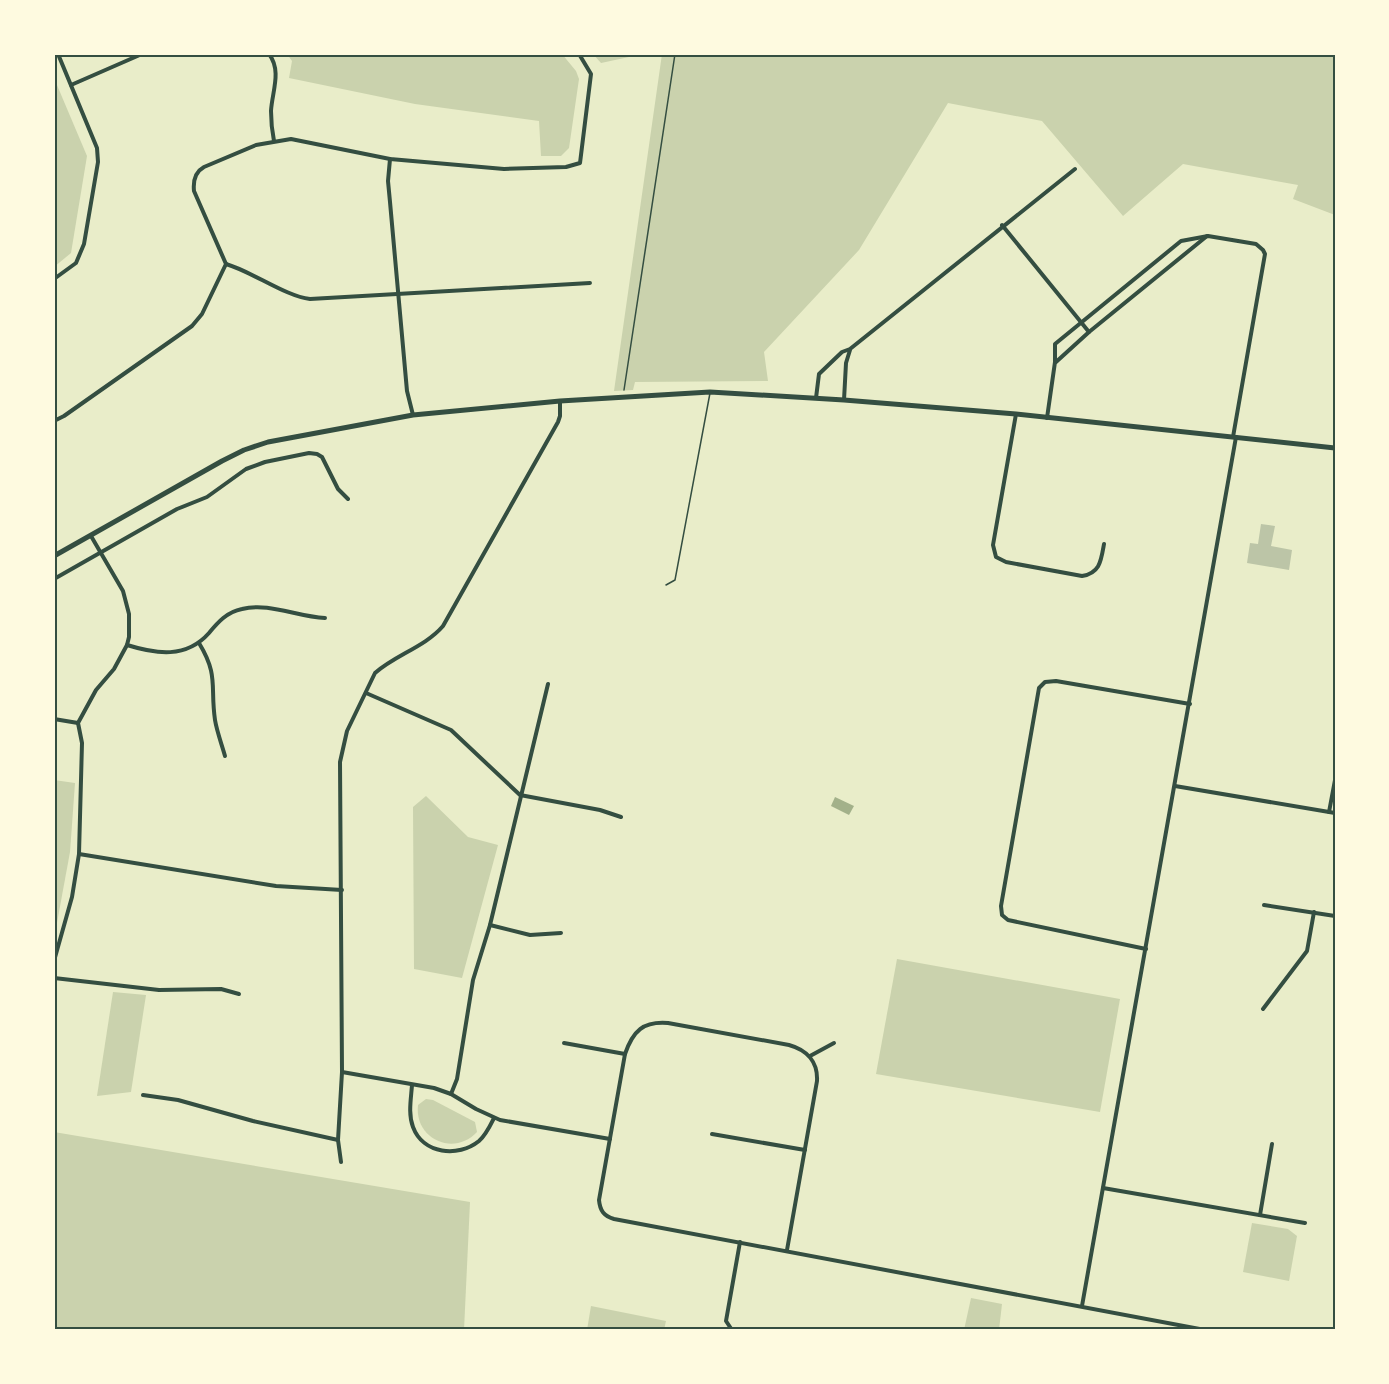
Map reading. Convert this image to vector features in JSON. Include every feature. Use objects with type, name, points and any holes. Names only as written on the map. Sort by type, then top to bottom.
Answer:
[{"type":"main road","points":[[54,556],[244,450],[287,437],[413,415],[560,401],[710,392],[816,398],[1016,414],[1335,448]]},
{"type":"street","points":[[54,279],[76,263],[84,244],[98,162],[97,148],[58,54]]},
{"type":"street","points":[[71,84],[142,54]]},
{"type":"street","points":[[269,54],[276,71],[271,113],[274,141]]},
{"type":"street","points":[[54,421],[192,326],[200,318],[226,264],[194,191],[194,178],[204,166],[256,145],[274,141],[304,141],[390,159],[504,170],[566,167],[580,163],[591,74],[579,54]]},
{"type":"street","points":[[390,159],[389,191],[407,390],[413,415]]},
{"type":"street","points":[[816,398],[819,374],[842,352],[850,349],[1002,225],[1075,169]]},
{"type":"street","points":[[1002,225],[1089,332]]},
{"type":"street","points":[[1055,362],[1208,236]]},
{"type":"street","points":[[1047,418],[1055,362],[1055,344],[1181,241],[1208,236],[1256,244],[1263,250],[1265,259],[1190,704],[1082,1306]]},
{"type":"street","points":[[226,264],[244,269],[296,296],[305,298],[590,283]]},
{"type":"street","points":[[844,400],[846,363],[850,349]]},
{"type":"street","points":[[341,1162],[338,1140],[342,1072],[340,762],[347,731],[375,673],[382,666],[435,634],[443,626],[558,422],[560,401]]},
{"type":"street","points":[[1016,414],[993,545],[996,557],[1006,562],[1082,576],[1094,573],[1098,568],[1104,544]]},
{"type":"street","points":[[54,579],[177,509],[207,497],[246,469],[265,462],[309,453],[317,454],[322,457],[338,489],[348,499]]},
{"type":"street","points":[[54,961],[72,897],[79,854],[82,743],[78,723],[96,690],[114,669],[127,645],[130,626],[126,602],[118,581],[91,536]]},
{"type":"street","points":[[127,645],[150,652],[169,653],[187,649],[199,643],[222,619],[241,609],[264,607],[304,617],[325,618]]},
{"type":"street","points":[[199,643],[210,660],[214,684],[215,720],[225,756]]},
{"type":"street","points":[[1146,950],[1008,920],[1002,915],[1001,906],[1039,688],[1045,682],[1056,681],[1190,704]]},
{"type":"street","points":[[451,1094],[457,1078],[473,981],[490,925],[548,684]]},
{"type":"street","points":[[366,693],[451,730],[520,795],[600,810],[621,817]]},
{"type":"street","points":[[54,718],[78,723]]},
{"type":"street","points":[[1329,812],[1335,780]]},
{"type":"street","points":[[1175,786],[1335,813]]},
{"type":"street","points":[[79,854],[276,886],[342,890]]},
{"type":"street","points":[[1264,905],[1335,916]]},
{"type":"street","points":[[1263,1009],[1307,951],[1314,912]]},
{"type":"street","points":[[490,925],[530,935],[561,933]]},
{"type":"street","points":[[54,978],[159,990],[221,989],[239,994]]},
{"type":"street","points":[[787,1251],[817,1076],[810,1056],[789,1045],[660,1022],[642,1027],[629,1042],[625,1054],[599,1200],[601,1211],[605,1216],[615,1220],[1205,1330]]},
{"type":"street","points":[[564,1043],[625,1054]]},
{"type":"street","points":[[810,1056],[834,1043]]},
{"type":"street","points":[[342,1072],[434,1088],[451,1094],[494,1118],[610,1139]]},
{"type":"street","points":[[412,1085],[410,1116],[413,1128],[420,1138],[433,1148],[454,1152],[470,1147],[483,1137],[494,1118]]},
{"type":"street","points":[[143,1095],[178,1100],[253,1121],[338,1140]]},
{"type":"street","points":[[712,1134],[805,1150]]},
{"type":"street","points":[[1260,1215],[1272,1144]]},
{"type":"street","points":[[1103,1188],[1305,1223]]},
{"type":"street","points":[[732,1330],[726,1322],[740,1242]]},
{"type":"lane","points":[[666,585],[675,580],[710,392]]},
{"type":"path","points":[[623,397],[675,54]]},
{"type":"shaded area","points":[[287,54],[562,54],[576,71],[579,79],[569,148],[561,156],[541,156],[539,121],[415,104],[289,78],[292,61]]},
{"type":"shaded area","points":[[593,54],[643,54],[601,63]]},
{"type":"shaded area","points":[[662,54],[1335,54],[1335,215],[1293,199],[1298,185],[1183,164],[1123,216],[1042,121],[948,103],[859,250],[764,352],[768,381],[635,382],[633,390],[614,391]]},
{"type":"shaded area","points":[[54,78],[87,156],[71,253],[54,267]]},
{"type":"shaded area","points":[[54,780],[75,783],[70,852],[54,939]]},
{"type":"shaded area","points":[[426,796],[468,837],[498,845],[462,978],[414,969],[413,807]]},
{"type":"shaded area","points":[[835,797],[854,806],[849,815],[831,806]]},
{"type":"shaded area","points":[[897,959],[1120,999],[1100,1112],[876,1074]]},
{"type":"shaded area","points":[[113,992],[146,995],[131,1092],[97,1096]]},
{"type":"shaded area","points":[[426,1099],[433,1100],[475,1122],[477,1132],[458,1143],[437,1141],[422,1127],[418,1117],[418,1105]]},
{"type":"shaded area","points":[[54,1132],[470,1202],[464,1330],[54,1330]]},
{"type":"shaded area","points":[[1252,1223],[1288,1229],[1297,1236],[1289,1281],[1243,1272]]},
{"type":"shaded area","points":[[971,1298],[1002,1304],[999,1330],[964,1330]]},
{"type":"shaded area","points":[[591,1306],[666,1321],[664,1330],[587,1330]]},
{"type":"building","points":[[1261,524],[1275,526],[1271,546],[1292,550],[1289,570],[1247,563],[1250,543],[1258,544]]}]
